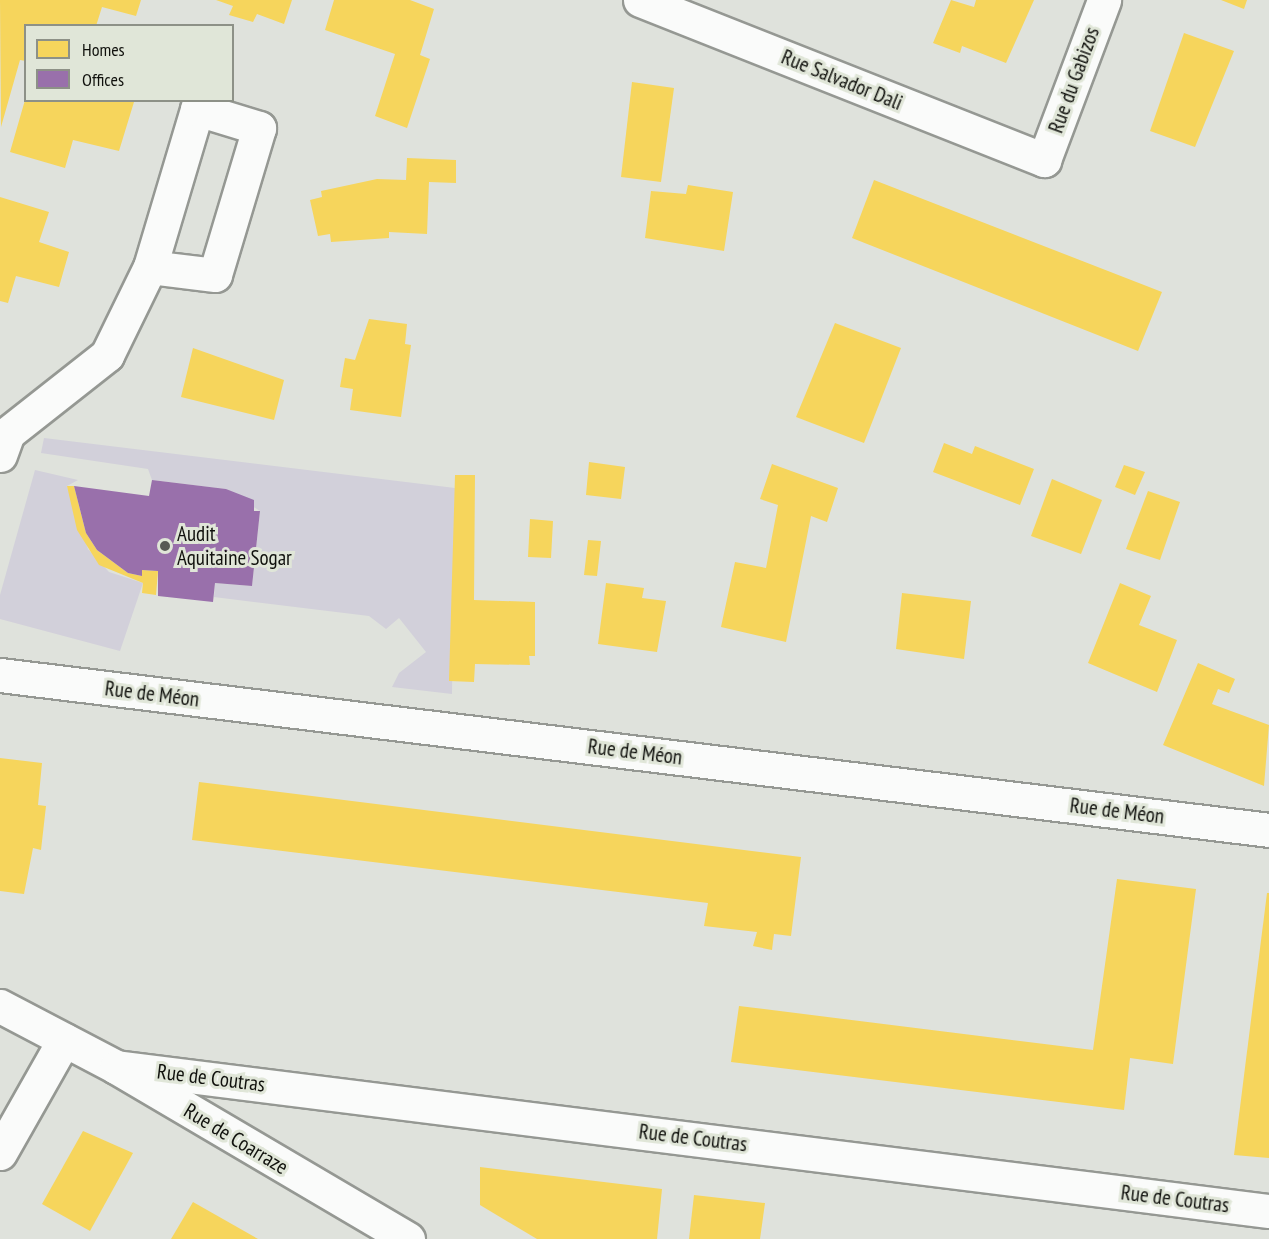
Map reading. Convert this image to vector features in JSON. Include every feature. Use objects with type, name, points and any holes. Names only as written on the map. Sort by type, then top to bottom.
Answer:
[{"type":"street","name":"Rue Salvador Dali","points":[[640,0],[1044,160]]},
{"type":"street","name":"Rue du Gabizos","points":[[1044,160],[1104,0]]},
{"type":"street","points":[[0,455],[8,433],[107,355],[150,267],[197,109],[259,128],[215,275],[150,267]]},
{"type":"street","name":"Rue de Méon","points":[[0,675],[1269,830]]},
{"type":"street","name":"Rue de Coarraze","points":[[0,1006],[117,1067],[408,1239]]},
{"type":"street","points":[[0,1153],[64,1040]]},
{"type":"street","name":"Rue de Coutras","points":[[117,1067],[1269,1211]]},
{"type":"shaded area","points":[[44,438],[455,488],[452,694],[392,687],[399,673],[426,652],[399,618],[386,629],[369,616],[214,597],[215,583],[252,586],[260,511],[226,489],[152,480],[148,469],[41,453]]},
{"type":"shaded area","points":[[35,470],[78,480],[67,486],[88,549],[109,572],[143,583],[120,651],[0,619],[0,595]]},
{"type":"building: Homes","points":[[0,0],[141,0],[136,16],[102,7],[97,24],[24,24],[24,61],[20,60],[1,127]]},
{"type":"building: Homes","points":[[216,0],[292,0],[284,24],[257,14],[253,22],[229,15],[233,6]]},
{"type":"building: Homes","points":[[334,0],[410,0],[434,9],[420,55],[430,59],[407,128],[375,116],[395,54],[325,30]]},
{"type":"building: Homes","points":[[951,0],[974,7],[976,0],[1034,0],[1006,63],[962,46],[960,53],[933,43]]},
{"type":"building: Homes","points":[[1221,0],[1247,0],[1244,9]]},
{"type":"building: Homes","points":[[1184,33],[1234,51],[1195,147],[1150,131]]},
{"type":"building: Homes","points":[[632,82],[674,88],[661,182],[621,177]]},
{"type":"building: Homes","points":[[24,102],[134,102],[119,151],[73,140],[65,168],[10,152]]},
{"type":"building: Homes","points":[[407,158],[456,160],[456,183],[429,182],[427,234],[389,232],[389,238],[331,242],[330,234],[318,236],[310,200],[322,197],[321,191],[377,179],[406,180]]},
{"type":"building: Homes","points":[[874,180],[1162,292],[1138,351],[852,238]]},
{"type":"building: Homes","points":[[688,185],[733,192],[724,251],[645,238],[651,191],[686,194]]},
{"type":"building: Homes","points":[[0,197],[49,212],[39,242],[69,252],[59,287],[16,276],[8,303],[0,301]]},
{"type":"building: Homes","points":[[369,319],[407,324],[405,344],[411,345],[401,417],[350,410],[353,389],[340,387],[345,358],[355,360]]},
{"type":"building: Homes","points":[[835,323],[901,348],[864,443],[796,417]]},
{"type":"building: Homes","points":[[193,348],[284,380],[274,420],[181,397]]},
{"type":"building: Homes","points":[[944,443],[972,454],[975,446],[1034,469],[1020,505],[933,472]]},
{"type":"building: Homes","points":[[589,462],[625,467],[621,499],[586,495]]},
{"type":"building: Homes","points":[[772,464],[838,488],[827,522],[811,516],[786,642],[721,627],[735,562],[766,568],[778,505],[760,499]]},
{"type":"building: Homes","points":[[1124,465],[1145,472],[1135,495],[1115,487]]},
{"type":"building: Homes","points":[[455,475],[475,475],[474,600],[535,602],[535,656],[529,656],[530,665],[475,664],[474,682],[449,681]]},
{"type":"building: Homes","points":[[1052,479],[1102,500],[1081,554],[1031,536]]},
{"type":"building: Homes","points":[[67,486],[74,486],[86,533],[97,550],[128,573],[142,576],[142,570],[158,571],[156,595],[142,593],[143,583],[99,565],[77,530]]},
{"type":"building: Homes","points":[[1148,491],[1180,502],[1160,560],[1126,549]]},
{"type":"building: Homes","points":[[530,519],[553,521],[551,558],[528,557]]},
{"type":"building: Homes","points":[[588,540],[601,541],[597,576],[584,575]]},
{"type":"building: Homes","points":[[606,583],[644,588],[642,598],[666,601],[657,652],[598,644]]},
{"type":"building: Homes","points":[[1120,583],[1151,596],[1139,625],[1177,640],[1157,692],[1088,663]]},
{"type":"building: Homes","points":[[902,593],[971,601],[964,659],[896,649]]},
{"type":"building: Homes","points":[[1198,663],[1235,679],[1229,693],[1218,689],[1212,704],[1269,725],[1264,786],[1163,745]]},
{"type":"building: Homes","points":[[0,758],[42,763],[38,805],[46,806],[41,850],[33,848],[24,894],[0,891]]},
{"type":"building: Homes","points":[[199,782],[801,857],[791,936],[774,934],[772,950],[753,946],[757,932],[704,926],[708,903],[192,840]]},
{"type":"building: Homes","points":[[1117,879],[1196,889],[1173,1064],[1130,1058],[1124,1110],[731,1062],[739,1006],[1093,1050]]},
{"type":"building: Homes","points":[[1267,893],[1269,893],[1269,1158],[1234,1155]]},
{"type":"building: Homes","points":[[83,1131],[133,1153],[90,1231],[42,1204]]},
{"type":"building: Homes","points":[[480,1167],[662,1189],[657,1239],[537,1239],[480,1205]]},
{"type":"building: Homes","points":[[694,1195],[765,1203],[760,1239],[689,1239]]},
{"type":"building: Homes","points":[[193,1202],[258,1239],[171,1239]]},
{"type":"building: Offices","points":[[152,480],[226,489],[254,500],[254,511],[260,511],[252,586],[215,583],[213,602],[158,596],[158,571],[142,570],[142,576],[128,573],[97,550],[86,533],[74,486],[149,496]]},
{"type":"place","name":"Audit Aquitaine Sogar","points":[[165,546]]}]
